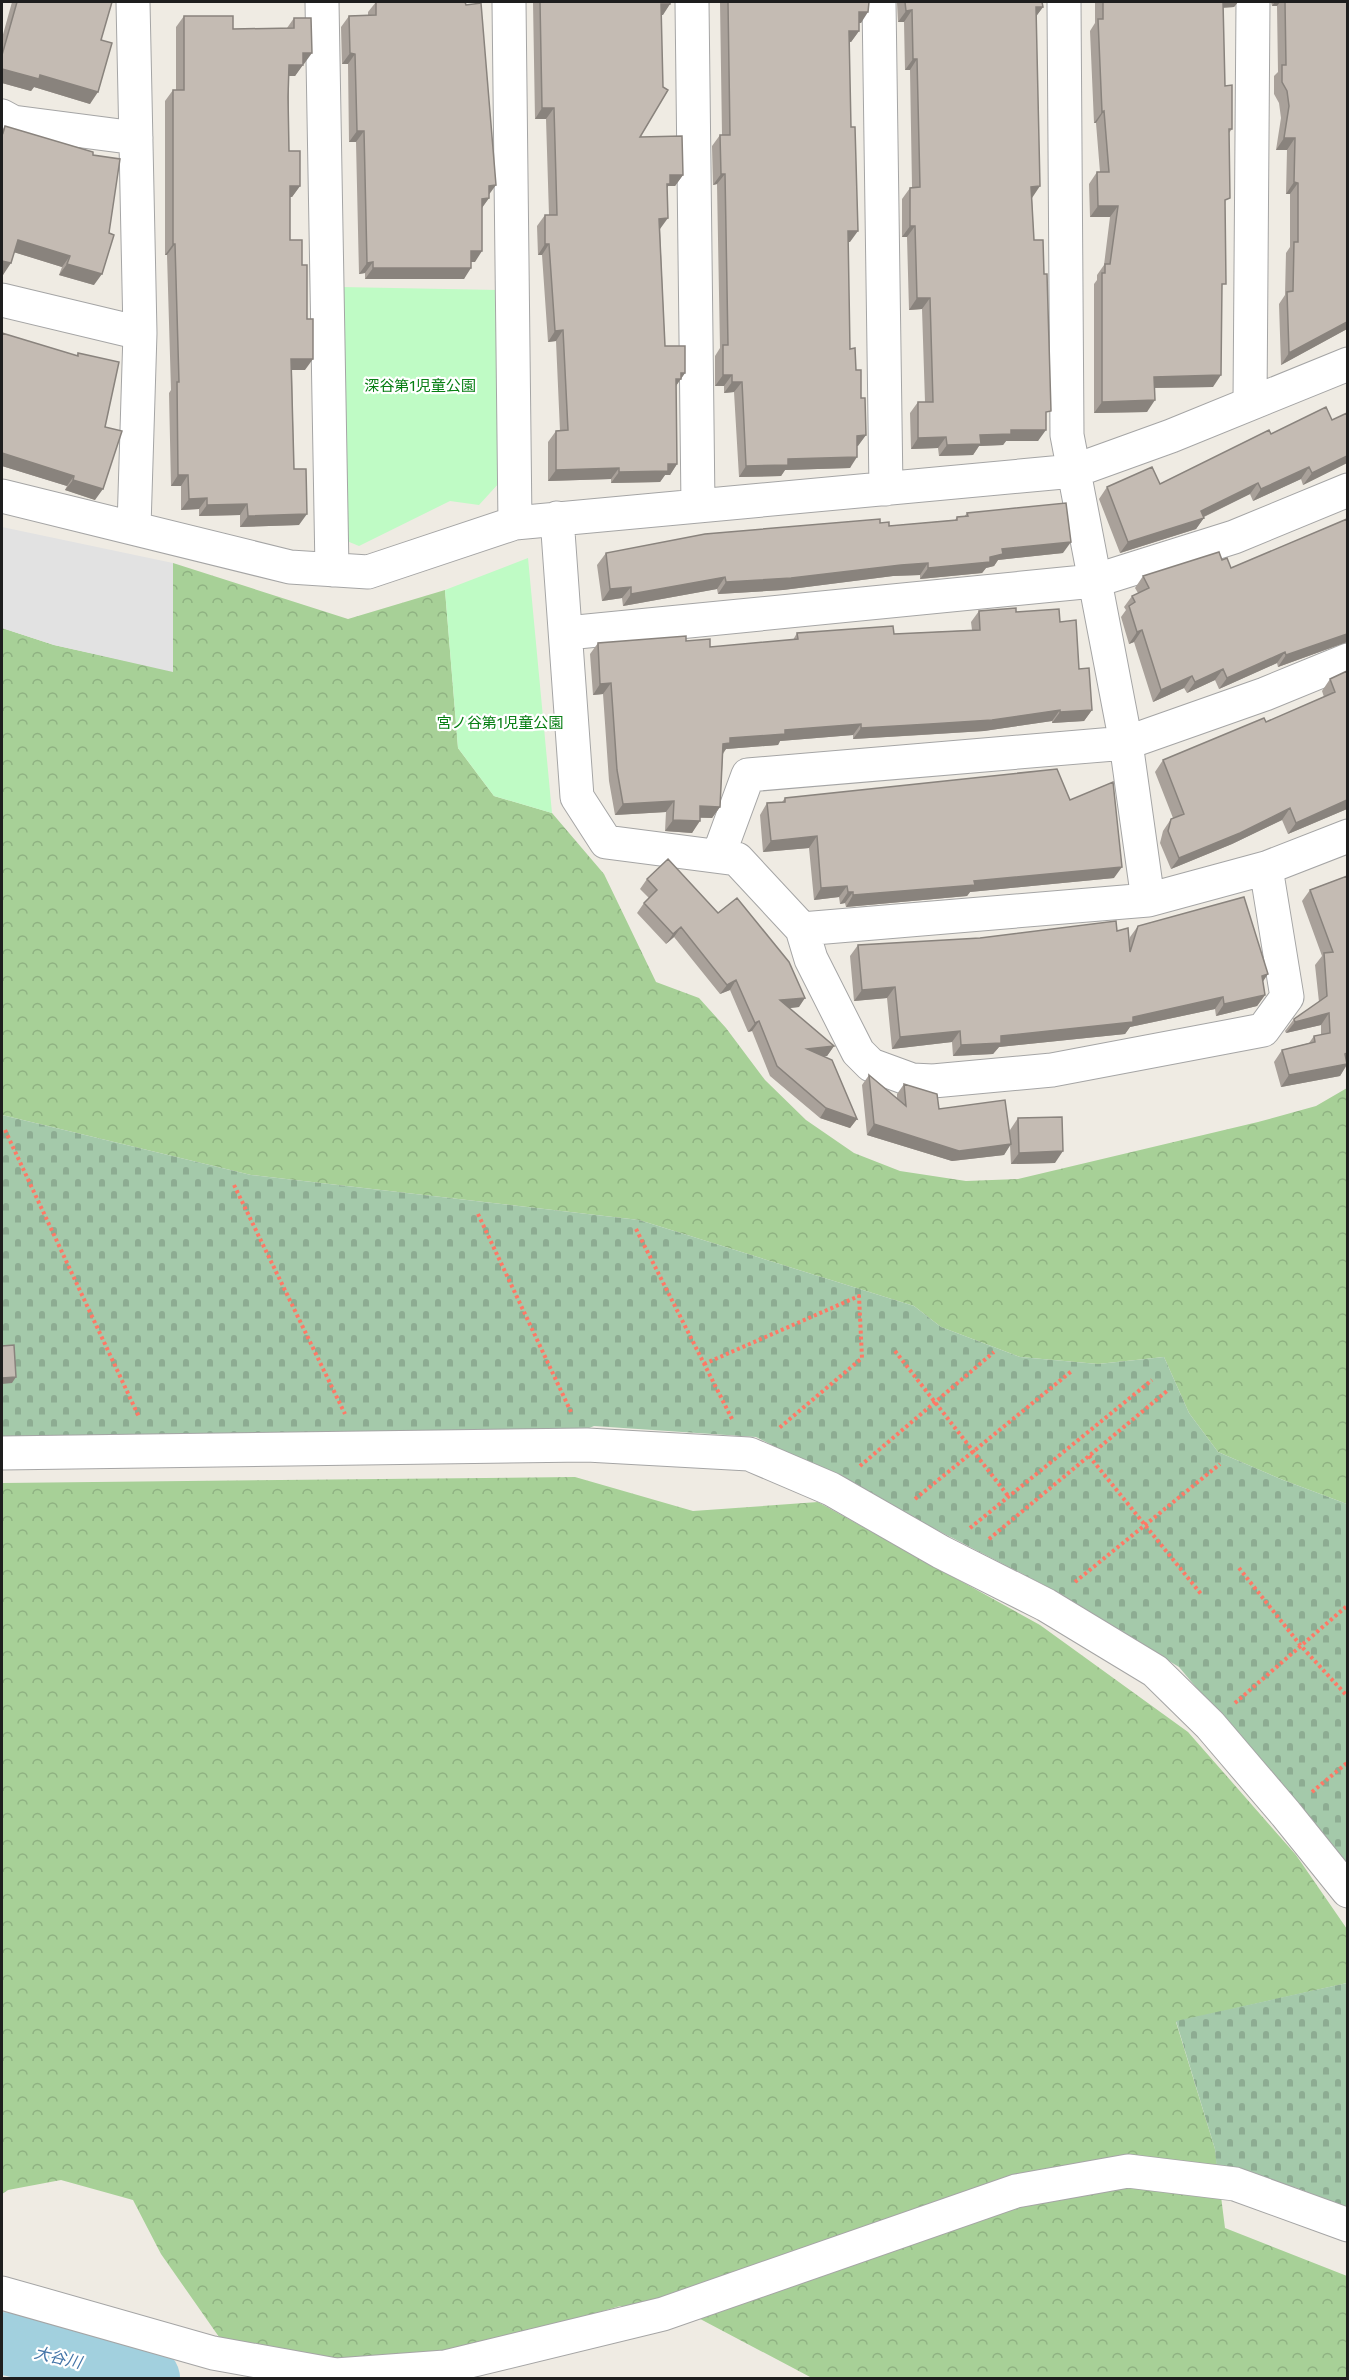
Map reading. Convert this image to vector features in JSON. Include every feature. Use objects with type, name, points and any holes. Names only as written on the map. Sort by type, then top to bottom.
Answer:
[{"type":"street","points":[[133,2],[140,333],[134,527]]},
{"type":"street","points":[[322,2],[332,570]]},
{"type":"street","points":[[509,2],[515,523]]},
{"type":"street","points":[[692,2],[698,506]]},
{"type":"street","points":[[879,2],[886,489]]},
{"type":"street","points":[[1064,2],[1067,435],[1126,743],[1148,900]]},
{"type":"street","points":[[1250,403],[1253,2]]},
{"type":"street","points":[[2,116],[13,122],[136,138]]},
{"type":"street","points":[[2,300],[140,333]]},
{"type":"street","points":[[2,496],[290,567],[368,572],[515,523],[1074,471],[1171,436],[1347,364]]},
{"type":"street","points":[[567,633],[1094,581],[1234,537],[1347,490]]},
{"type":"street","points":[[557,518],[577,797],[606,842],[719,854],[737,859],[802,929],[811,959],[848,1038],[871,1065],[912,1080],[933,1081],[1052,1070],[1263,1030],[1287,997],[1266,868]]},
{"type":"street","points":[[719,854],[748,775],[1126,743],[1265,694],[1347,660]]},
{"type":"street","points":[[802,929],[1148,900],[1266,868],[1347,836]]},
{"type":"street","points":[[2,1453],[587,1445],[749,1454],[831,1489],[951,1557],[1046,1605],[1155,1671],[1210,1725],[1286,1814],[1347,1891]]},
{"type":"street","points":[[2,2293],[213,2353],[336,2375],[445,2367],[663,2314],[1016,2191],[1128,2171],[1235,2184],[1347,2225]]},
{"type":"path","points":[[5,1130],[154,1450]]},
{"type":"path","points":[[234,1185],[362,1447]]},
{"type":"path","points":[[478,1214],[587,1445]]},
{"type":"path","points":[[636,1229],[749,1454],[862,1358],[859,1296],[704,1364]]},
{"type":"path","points":[[895,1351],[1009,1497]]},
{"type":"path","points":[[831,1489],[994,1352]]},
{"type":"path","points":[[887,1522],[1073,1370]]},
{"type":"path","points":[[951,1557],[1009,1497],[1152,1380]]},
{"type":"path","points":[[951,1557],[1089,1456],[1167,1391]]},
{"type":"path","points":[[1089,1456],[1201,1594]]},
{"type":"path","points":[[1046,1605],[1220,1464]]},
{"type":"path","points":[[1239,1568],[1301,1646],[1347,1697]]},
{"type":"path","points":[[1210,1725],[1347,1605]]},
{"type":"path","points":[[1286,1814],[1347,1762]]},
{"type":"green space","name":"深谷第1児童公園","points":[[341,287],[499,290],[500,482],[479,505],[450,501],[359,546],[342,539]]},
{"type":"green space","name":"宮ノ谷第1児童公園","points":[[528,558],[552,813],[494,796],[458,748],[445,590]]},
{"type":"green space","points":[[173,563],[348,619],[445,590],[458,748],[494,796],[552,813],[604,874],[656,982],[699,998],[726,1028],[765,1080],[806,1120],[854,1153],[900,1171],[966,1181],[1018,1179],[1316,1106],[1347,1088],[1347,1504],[1218,1452],[1189,1413],[1164,1357],[1098,1364],[1020,1357],[941,1327],[914,1306],[639,1220],[251,1175],[2,1115],[2,628],[54,645],[173,671]]},
{"type":"green space","points":[[2,1115],[251,1175],[639,1220],[914,1306],[941,1327],[1020,1357],[1098,1364],[1164,1357],[1189,1413],[1218,1452],[1347,1504],[1347,1867],[1179,1667],[1044,1585],[756,1437],[594,1426],[582,1431],[2,1440]]},
{"type":"green space","points":[[575,1477],[693,1511],[818,1502],[1040,1625],[1188,1732],[1296,1855],[1347,1929],[1347,1983],[1176,2022],[1215,2149],[1225,2228],[1347,2276],[1347,2378],[812,2378],[687,2312],[620,2306],[496,2343],[359,2364],[224,2344],[161,2254],[133,2200],[61,2180],[8,2190],[2,2194],[2,1483]]},
{"type":"green space","points":[[1347,1983],[1347,2208],[1297,2188],[1217,2170],[1215,2149],[1176,2021]]},
{"type":"shaded area","points":[[2,527],[173,563],[173,672],[54,645],[2,628]]},
{"type":"building","points":[[17,2],[112,2],[101,40],[112,43],[98,92],[40,75],[39,79],[2,69],[2,55]]},
{"type":"building","points":[[376,2],[465,2],[466,5],[481,3],[496,185],[489,186],[489,198],[482,199],[482,251],[471,251],[471,268],[373,268],[373,262],[367,263],[364,131],[357,131],[355,54],[350,53],[349,16],[376,15]]},
{"type":"building","points":[[540,2],[670,2],[670,4],[661,4],[663,87],[668,90],[640,137],[682,136],[683,175],[670,175],[670,184],[667,184],[668,218],[659,219],[665,346],[685,346],[685,373],[681,373],[681,379],[676,379],[677,464],[668,464],[668,471],[619,472],[619,468],[556,470],[556,431],[568,430],[563,330],[555,331],[549,244],[545,244],[545,215],[557,215],[554,108],[542,108]]},
{"type":"building","points":[[728,2],[869,2],[868,12],[859,12],[859,31],[849,31],[851,127],[855,127],[858,231],[848,231],[850,349],[855,348],[856,370],[861,370],[861,398],[865,398],[866,435],[857,436],[857,457],[788,459],[788,465],[746,466],[742,382],[732,382],[732,375],[723,375],[723,345],[728,345],[725,174],[721,174],[720,135],[730,135]]},
{"type":"building","points":[[905,2],[1042,2],[1043,7],[1036,7],[1040,186],[1031,187],[1034,240],[1043,240],[1044,274],[1047,274],[1051,411],[1046,412],[1046,430],[1011,430],[1011,434],[980,435],[981,444],[947,445],[946,437],[918,438],[918,402],[933,402],[930,298],[917,298],[915,226],[910,226],[910,188],[920,187],[917,59],[913,59],[912,10],[906,11]]},
{"type":"building","points":[[1103,2],[1223,2],[1225,86],[1232,85],[1232,129],[1229,129],[1230,198],[1225,200],[1226,284],[1222,284],[1221,375],[1154,377],[1155,400],[1102,402],[1102,273],[1105,273],[1105,264],[1110,264],[1118,206],[1098,206],[1097,172],[1109,172],[1104,111],[1102,112],[1098,19],[1103,19]]},
{"type":"building","points":[[1285,2],[1347,2],[1347,322],[1289,353],[1287,292],[1293,291],[1294,242],[1298,242],[1298,183],[1294,182],[1295,138],[1284,138],[1289,106],[1287,91],[1282,82],[1282,65],[1286,65]]},
{"type":"building","points":[[184,16],[233,16],[233,29],[294,28],[294,18],[311,18],[312,53],[303,53],[303,65],[289,65],[288,97],[289,151],[300,151],[300,186],[290,186],[290,240],[302,240],[302,265],[307,265],[307,319],[313,319],[313,359],[291,359],[294,469],[306,469],[307,514],[248,516],[247,504],[207,505],[207,498],[189,499],[188,475],[178,475],[177,382],[179,382],[175,244],[173,244],[173,90],[184,90]]},
{"type":"building","points":[[5,126],[93,152],[93,155],[120,159],[109,233],[114,235],[102,274],[67,264],[70,256],[18,240],[11,263],[2,261],[2,132]]},
{"type":"building","points":[[2,333],[78,356],[78,353],[119,362],[105,427],[122,431],[103,489],[73,480],[74,476],[2,453]]},
{"type":"building","points":[[1326,407],[1332,420],[1347,413],[1347,456],[1312,473],[1309,467],[1261,489],[1258,483],[1201,511],[1204,518],[1128,542],[1107,487],[1152,467],[1160,484],[1269,430],[1271,434]]},
{"type":"building","points":[[1066,503],[1071,542],[1002,549],[1003,554],[990,557],[990,562],[928,568],[928,563],[901,565],[791,578],[726,582],[725,577],[631,594],[631,587],[610,589],[606,553],[705,534],[880,519],[880,523],[889,522],[889,526],[957,520],[957,517],[968,516],[967,513]]},
{"type":"building","points":[[1347,519],[1347,634],[1286,655],[1285,652],[1227,678],[1223,669],[1195,682],[1192,676],[1161,690],[1142,630],[1137,632],[1129,606],[1135,602],[1132,596],[1149,588],[1143,576],[1219,552],[1222,560],[1227,558],[1231,568]]},
{"type":"building","points":[[1016,608],[1016,612],[1059,609],[1060,622],[1076,620],[1079,669],[1089,668],[1092,710],[1060,712],[1060,710],[992,720],[930,724],[861,728],[861,724],[785,730],[785,734],[730,738],[730,743],[723,744],[720,807],[700,806],[700,821],[673,820],[674,801],[623,804],[617,770],[611,683],[600,684],[598,643],[686,636],[686,641],[710,639],[710,647],[798,639],[797,633],[893,626],[894,634],[980,630],[979,611]]},
{"type":"building","points":[[1347,671],[1347,800],[1296,823],[1290,808],[1240,833],[1179,858],[1168,831],[1171,819],[1184,814],[1163,760],[1264,718],[1266,722],[1335,692],[1330,679]]},
{"type":"building","points":[[1057,769],[1070,800],[1113,782],[1122,867],[974,881],[975,885],[853,895],[853,892],[848,892],[847,886],[821,888],[817,836],[771,841],[767,803],[785,802],[785,798]]},
{"type":"building","points":[[668,859],[718,913],[737,898],[789,962],[805,998],[780,1000],[834,1046],[807,1049],[832,1060],[857,1119],[826,1108],[777,1066],[759,1021],[755,1023],[736,980],[727,985],[681,927],[673,934],[644,903],[657,890],[647,879]]},
{"type":"building","points":[[1347,876],[1347,1053],[1345,1054],[1347,1064],[1289,1075],[1282,1050],[1315,1042],[1314,1036],[1330,1033],[1329,1013],[1295,1022],[1294,1019],[1327,996],[1324,953],[1333,952],[1310,890]]},
{"type":"building","points":[[1244,897],[1268,974],[1262,976],[1265,995],[1224,1004],[1223,997],[1133,1017],[1133,1022],[1001,1036],[1001,1043],[961,1045],[960,1031],[900,1037],[895,987],[862,990],[858,945],[980,938],[1116,921],[1117,931],[1128,928],[1130,952],[1138,926]]},
{"type":"building","points":[[869,1075],[906,1106],[904,1084],[937,1094],[939,1109],[1005,1100],[1011,1144],[959,1151],[874,1124]]},
{"type":"building","points":[[1062,1117],[1063,1151],[1019,1153],[1018,1118]]},
{"type":"building","points":[[14,1345],[16,1377],[2,1378],[2,1346]]},
{"type":"waterway","name":"大谷川","points":[[2,2343],[149,2378]]}]
